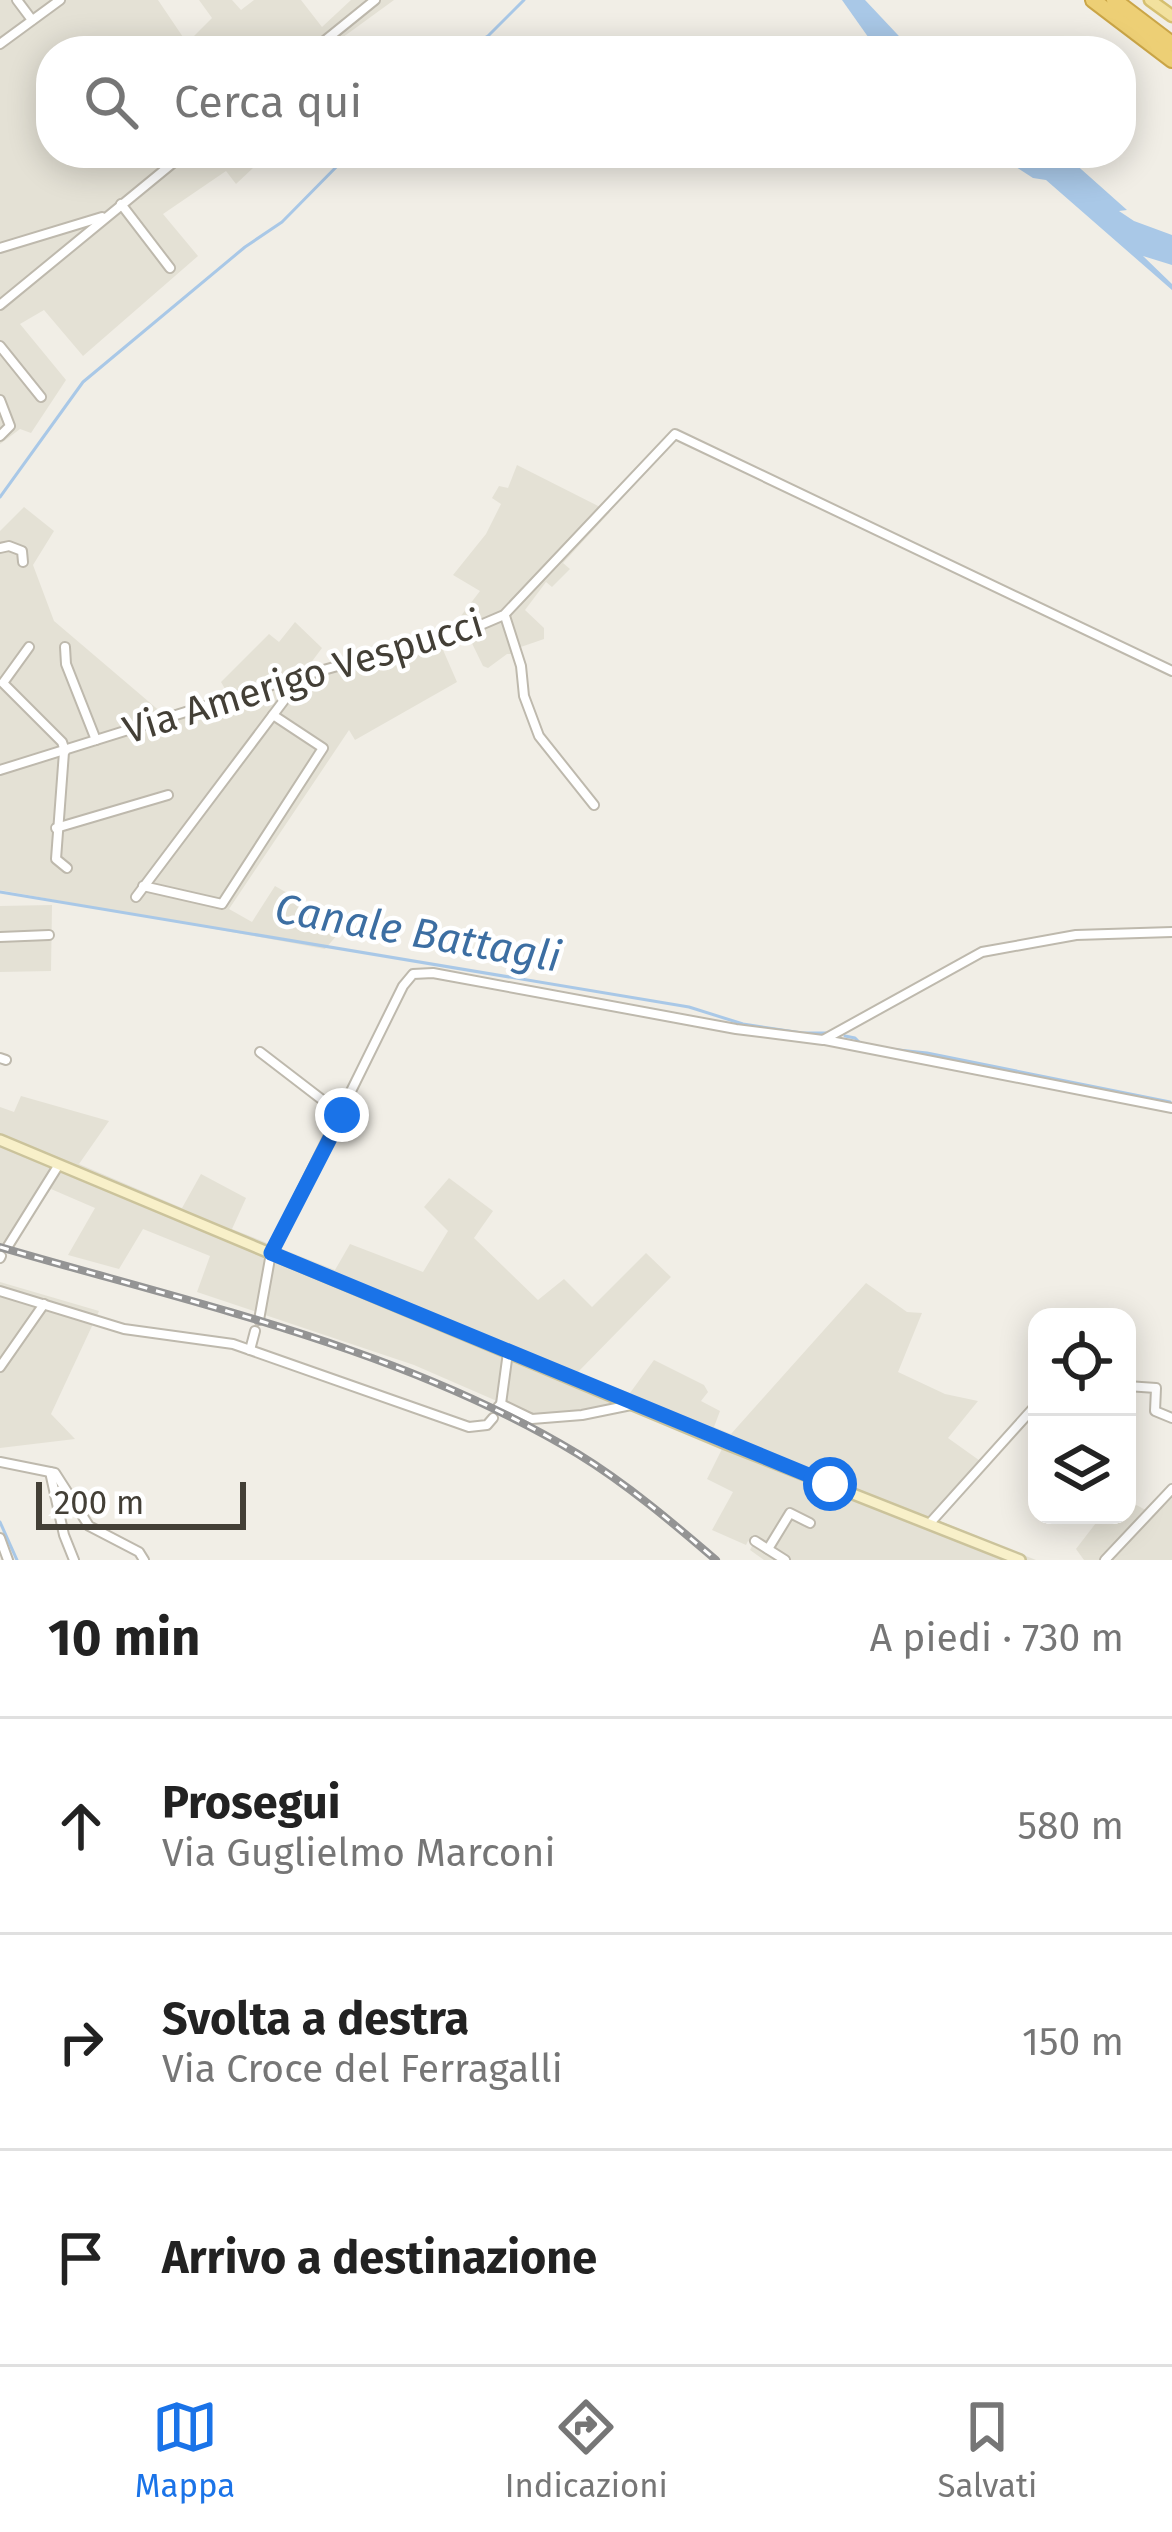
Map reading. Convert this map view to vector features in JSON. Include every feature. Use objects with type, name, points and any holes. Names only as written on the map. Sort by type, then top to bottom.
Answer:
[{"type":"highway","points":[[1093,0],[1172,60]]},
{"type":"highway","points":[[1114,0],[1172,44]]},
{"type":"main road","points":[[1150,0],[1172,16]]},
{"type":"street","points":[[17,0],[32,20]]},
{"type":"street","points":[[0,44],[60,0]]},
{"type":"street","points":[[331,36],[375,0]]},
{"type":"street","points":[[0,305],[167,168]]},
{"type":"street","points":[[121,205],[170,268]]},
{"type":"street","points":[[0,248],[107,215]]},
{"type":"street","points":[[0,346],[40,398]]},
{"type":"street","points":[[0,400],[10,426],[0,436]]},
{"type":"street","name":"Via Amerigo Vespucci","points":[[0,770],[504,615],[675,434],[1172,671]]},
{"type":"street","points":[[0,548],[17,547],[23,562]]},
{"type":"street","points":[[504,615],[539,736],[594,805]]},
{"type":"street","points":[[29,646],[3,682],[62,742],[56,860],[67,868]]},
{"type":"street","points":[[65,647],[66,664],[96,740]]},
{"type":"street","points":[[136,897],[285,699],[288,680]]},
{"type":"street","points":[[143,886],[222,904],[322,748],[273,715]]},
{"type":"street","points":[[56,828],[168,795]]},
{"type":"street","points":[[823,1040],[982,952],[1076,935],[1172,932]]},
{"type":"street","points":[[0,937],[50,935]]},
{"type":"street","points":[[259,1320],[271,1253],[413,974],[433,973],[736,1029],[823,1040],[1172,1108]]},
{"type":"street","points":[[260,1052],[342,1115]]},
{"type":"street","points":[[0,1140],[1020,1560]]},
{"type":"street","points":[[8,1246],[58,1166]]},
{"type":"street","points":[[0,1291],[142,1333],[250,1349],[469,1426],[487,1425],[493,1418]]},
{"type":"street","points":[[0,1367],[44,1304]]},
{"type":"street","points":[[250,1349],[255,1331]]},
{"type":"street","points":[[508,1352],[499,1406],[532,1419],[632,1404]]},
{"type":"street","points":[[1136,1386],[1156,1388],[1155,1411],[1172,1418]]},
{"type":"street","points":[[930,1523],[1028,1414]]},
{"type":"street","points":[[0,1462],[50,1472],[89,1526],[139,1552],[144,1560]]},
{"type":"street","points":[[50,1472],[74,1560]]},
{"type":"street","points":[[1105,1560],[1172,1489]]},
{"type":"street","points":[[768,1550],[790,1513],[810,1522]]},
{"type":"street","points":[[0,1538],[8,1560]]},
{"type":"street","points":[[755,1541],[784,1560]]},
{"type":"shaded area","points":[[0,0],[158,0],[182,36],[36,36],[36,168],[253,168],[236,184],[226,171],[163,214],[198,256],[83,356],[44,310],[20,324],[66,380],[31,433],[20,429],[0,444]]},
{"type":"shaded area","points":[[199,0],[232,0],[241,10],[254,0],[301,0],[322,27],[351,0],[394,0],[345,36],[194,36],[212,18]]},
{"type":"shaded area","points":[[517,465],[610,512],[563,563],[570,569],[552,587],[546,582],[525,610],[544,628],[544,639],[512,650],[513,654],[488,668],[467,633],[440,643],[457,682],[355,740],[349,730],[229,909],[252,922],[275,886],[345,926],[325,949],[0,890],[0,531],[24,507],[54,531],[33,565],[54,621],[162,713],[228,694],[221,682],[269,634],[279,642],[295,622],[322,648],[304,672],[454,625],[480,591],[453,575],[486,534],[501,504],[492,498],[499,486],[508,488]]},
{"type":"shaded area","points":[[52,905],[51,971],[0,972],[0,906]]},
{"type":"shaded area","points":[[21,1096],[109,1121],[79,1164],[182,1208],[201,1174],[246,1198],[232,1229],[335,1270],[350,1244],[423,1272],[448,1231],[424,1207],[449,1178],[493,1211],[474,1238],[538,1300],[564,1279],[592,1307],[646,1253],[671,1277],[577,1373],[630,1393],[654,1360],[704,1385],[708,1392],[701,1401],[720,1411],[714,1427],[731,1434],[866,1283],[907,1312],[922,1313],[898,1372],[945,1394],[978,1401],[948,1438],[983,1463],[935,1519],[1036,1560],[764,1560],[750,1550],[753,1544],[748,1541],[746,1545],[712,1530],[733,1492],[707,1479],[724,1445],[625,1404],[531,1416],[414,1365],[197,1292],[210,1256],[143,1229],[119,1269],[68,1255],[95,1208],[51,1189],[9,1247],[0,1244],[0,1107],[14,1112]]},
{"type":"shaded area","points":[[0,1282],[99,1311],[51,1414],[75,1439],[0,1448]]},
{"type":"shaded area","points":[[1172,1498],[1172,1560],[1084,1560],[1076,1549],[1095,1524],[1136,1524],[1136,1505],[1155,1515]]},
{"type":"water","points":[[842,0],[865,0],[899,36],[867,36]]},
{"type":"water","points":[[1017,168],[1080,168],[1127,210],[1119,211],[1172,235],[1172,265],[1143,256],[1172,284],[1172,290],[1046,180]]},
{"type":"waterway","points":[[488,36],[524,0]]},
{"type":"waterway","points":[[0,497],[83,382],[245,247],[282,222],[335,168]]},
{"type":"waterway","name":"Canale Battagli","points":[[0,892],[689,1007],[743,1024],[826,1033]]},
{"type":"waterway","name":"Canale Battagli","points":[[845,1036],[862,1045]]},
{"type":"waterway","name":"Canale Battagli","points":[[889,1049],[1170,1102]]},
{"type":"waterway","points":[[0,1522],[17,1560]]},
{"type":"railway","points":[[0,1247],[296,1332],[441,1385],[578,1454],[716,1560]]},
{"type":"route","points":[[342,1115],[271,1253],[830,1484]]}]
